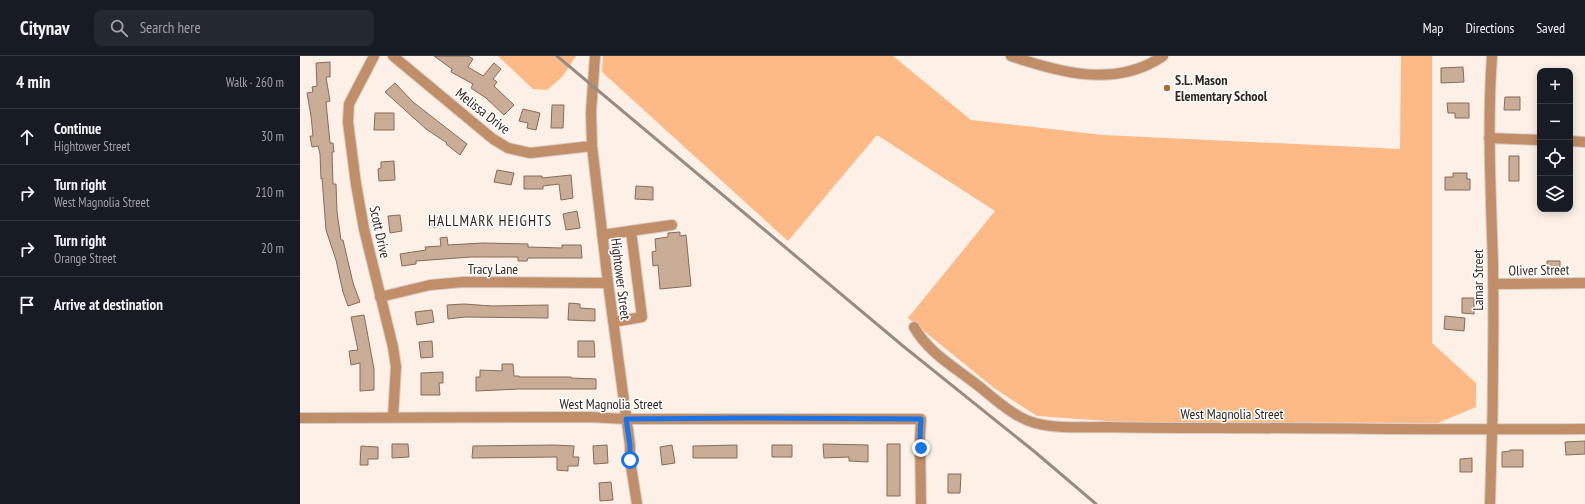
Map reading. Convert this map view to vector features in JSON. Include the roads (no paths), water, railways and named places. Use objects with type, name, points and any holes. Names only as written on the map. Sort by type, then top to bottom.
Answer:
[{"type":"street","name":"Scott Drive","points":[[373,56],[349,104],[348,122],[356,184],[363,222],[393,347],[396,366],[393,417]]},
{"type":"street","name":"Melissa Drive","points":[[393,56],[494,139],[508,148],[530,153],[592,146]]},
{"type":"street","name":"Hightower Street","points":[[594,56],[591,112],[592,146],[608,283],[630,445],[630,460],[637,504]]},
{"type":"street","points":[[1011,56],[1044,67],[1084,74],[1118,74],[1141,68],[1163,56]]},
{"type":"street","name":"Lamar Street","points":[[1490,504],[1493,284],[1489,138],[1492,56]]},
{"type":"street","points":[[1489,138],[1537,140]]},
{"type":"street","points":[[1573,141],[1585,142]]},
{"type":"street","points":[[602,235],[672,225]]},
{"type":"street","points":[[613,322],[642,317],[631,231]]},
{"type":"street","name":"Tracy Lane","points":[[380,297],[430,285],[463,282],[608,283]]},
{"type":"street","name":"Oliver Street","points":[[1493,284],[1585,283]]},
{"type":"street","name":"West Magnolia Street","points":[[914,326],[924,342],[948,363],[1016,414],[1034,423],[1104,428],[1585,429]]},
{"type":"street","name":"West Magnolia Street","points":[[300,418],[589,417],[626,419],[921,419],[921,504]]},
{"type":"railway","points":[[557,56],[903,346],[1035,452],[1096,504]]},
{"type":"place","name":"S.L. Mason Elementary School","points":[[1167,88]]},
{"type":"district","name":"HALLMARK HEIGHTS","points":[[490,220]]}]
